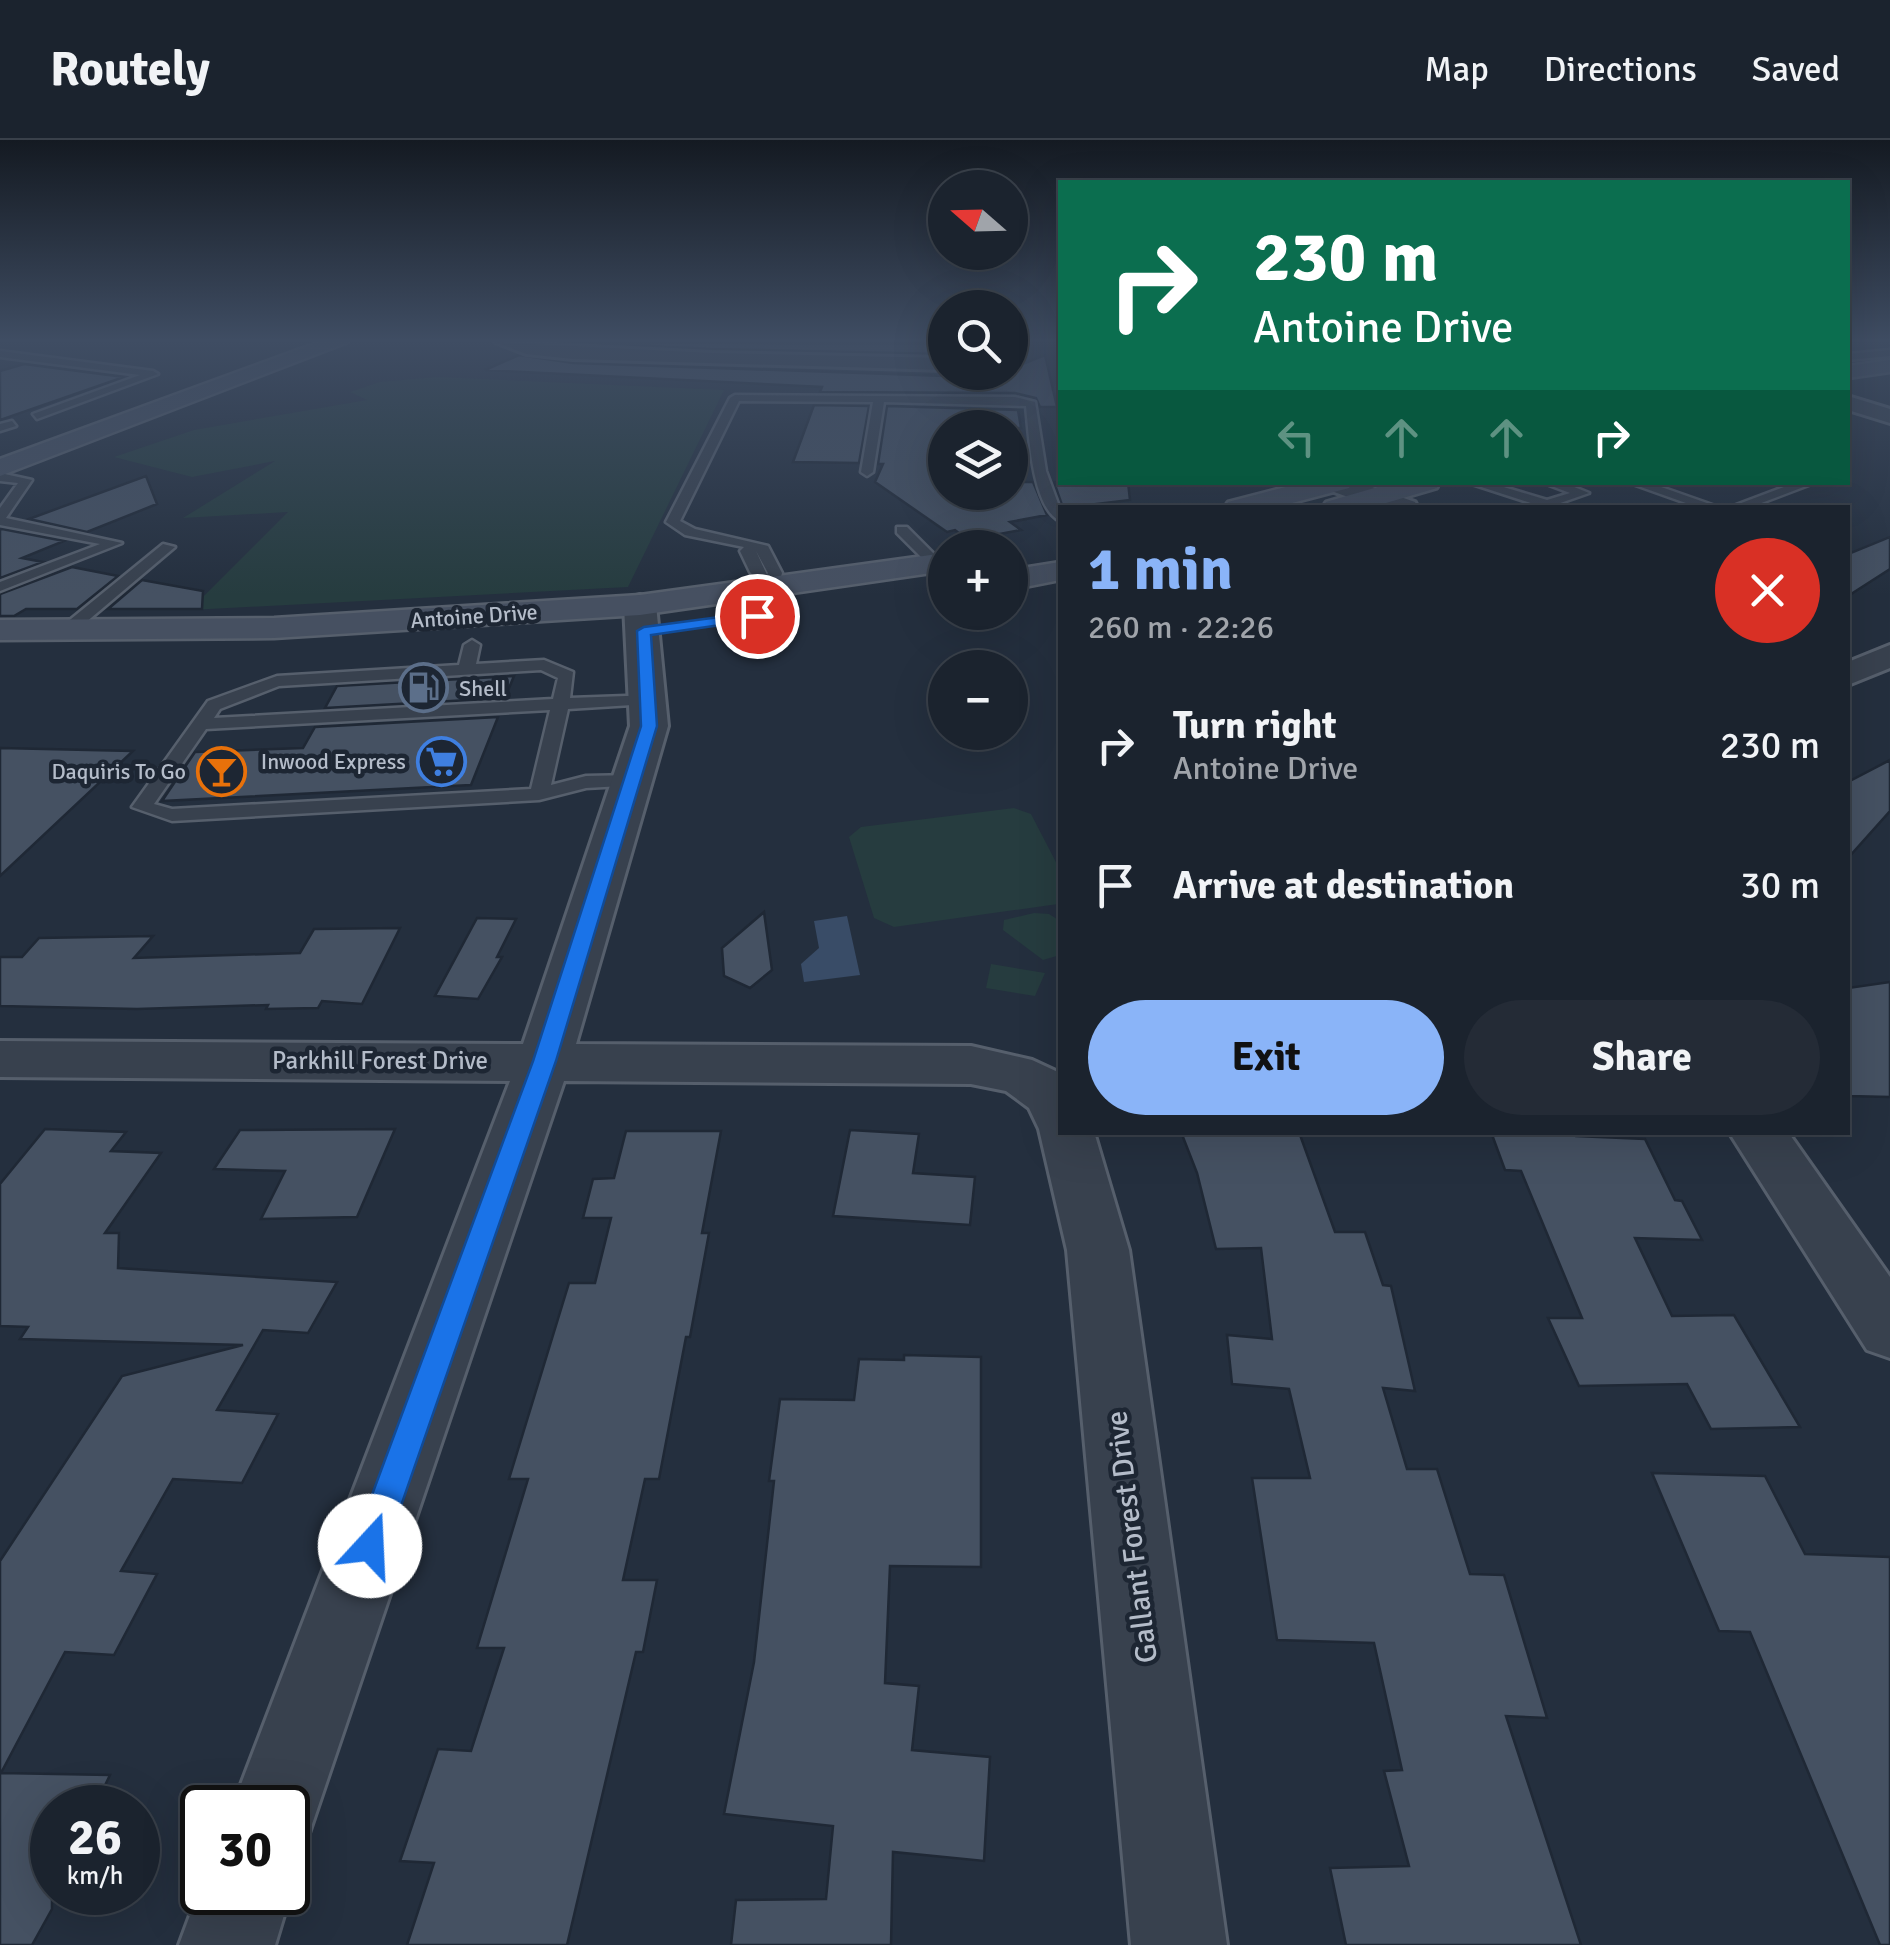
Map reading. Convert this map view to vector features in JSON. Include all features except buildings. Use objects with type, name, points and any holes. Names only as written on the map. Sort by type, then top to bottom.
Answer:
[{"type":"main road","points":[[0,449],[64,426]]},
{"type":"main road","points":[[0,468],[112,426]]},
{"type":"main road","points":[[1250,505],[1329,485]]},
{"type":"main road","points":[[1348,505],[1418,485]]},
{"type":"main road","points":[[1028,548],[1058,544]]},
{"type":"main road","points":[[1028,577],[1058,571]]},
{"type":"main road","name":"Antoine Drive","points":[[0,660],[334,666],[469,657],[772,588],[928,573]]},
{"type":"main road","name":"Antoine Drive","points":[[0,630],[274,628],[642,618],[928,574]]},
{"type":"street","points":[[1342,485],[1396,505]]},
{"type":"street","points":[[284,1785],[544,1061],[649,726],[642,618]]},
{"type":"street","points":[[1850,674],[1890,655]]},
{"type":"street","name":"Parkhill Forest Drive","points":[[0,1059],[970,1065],[1030,1079],[1058,1114]]},
{"type":"street","name":"Gallant Forest Drive","points":[[1065,1135],[1098,1250],[1179,1945]]},
{"type":"street","points":[[1759,1135],[1890,1330]]},
{"type":"street","points":[[227,1945],[238,1915]]},
{"type":"lane","points":[[722,426],[673,522],[680,530],[744,540],[755,546],[747,551],[748,555],[757,575],[772,588]]},
{"type":"lane","points":[[867,472],[874,426]]},
{"type":"lane","points":[[1034,426],[1040,471],[1058,515]]},
{"type":"lane","points":[[0,477],[26,480],[0,519],[115,544],[0,587]]},
{"type":"lane","points":[[1482,485],[1548,504],[1584,493],[1556,485]]},
{"type":"lane","points":[[1642,485],[1706,505]]},
{"type":"lane","points":[[1743,505],[1802,485]]},
{"type":"lane","points":[[902,530],[928,557]]},
{"type":"lane","points":[[66,631],[168,547]]},
{"type":"lane","points":[[469,657],[544,665],[567,676],[539,794]]},
{"type":"lane","points":[[308,718],[334,666]]},
{"type":"lane","points":[[334,666],[214,704],[142,807],[172,814],[539,794],[586,782],[632,780]]},
{"type":"lane","points":[[200,724],[648,700]]},
{"type":"green space","points":[[216,426],[706,426],[628,587],[190,610],[288,512],[183,518],[275,461],[192,477],[114,457]]},
{"type":"green space","points":[[1014,808],[1031,814],[1058,866],[1058,904],[894,927],[874,918],[849,837],[861,827]]},
{"type":"green space","points":[[1034,913],[1049,914],[1058,920],[1058,956],[1043,960],[1003,930],[1004,920]]},
{"type":"green space","points":[[991,964],[1045,973],[1035,996],[986,988]]},
{"type":"water","points":[[847,916],[860,975],[804,982],[801,964],[819,948],[814,921]]},
{"type":"place","name":"Shell","points":[[424,688]]},
{"type":"place","name":"Inwood Express","points":[[441,761]]},
{"type":"place","name":"Daquiris To Go","points":[[221,771]]},
{"type":"route","points":[[370,1546],[544,1061],[649,726],[644,631],[757,616]]}]
